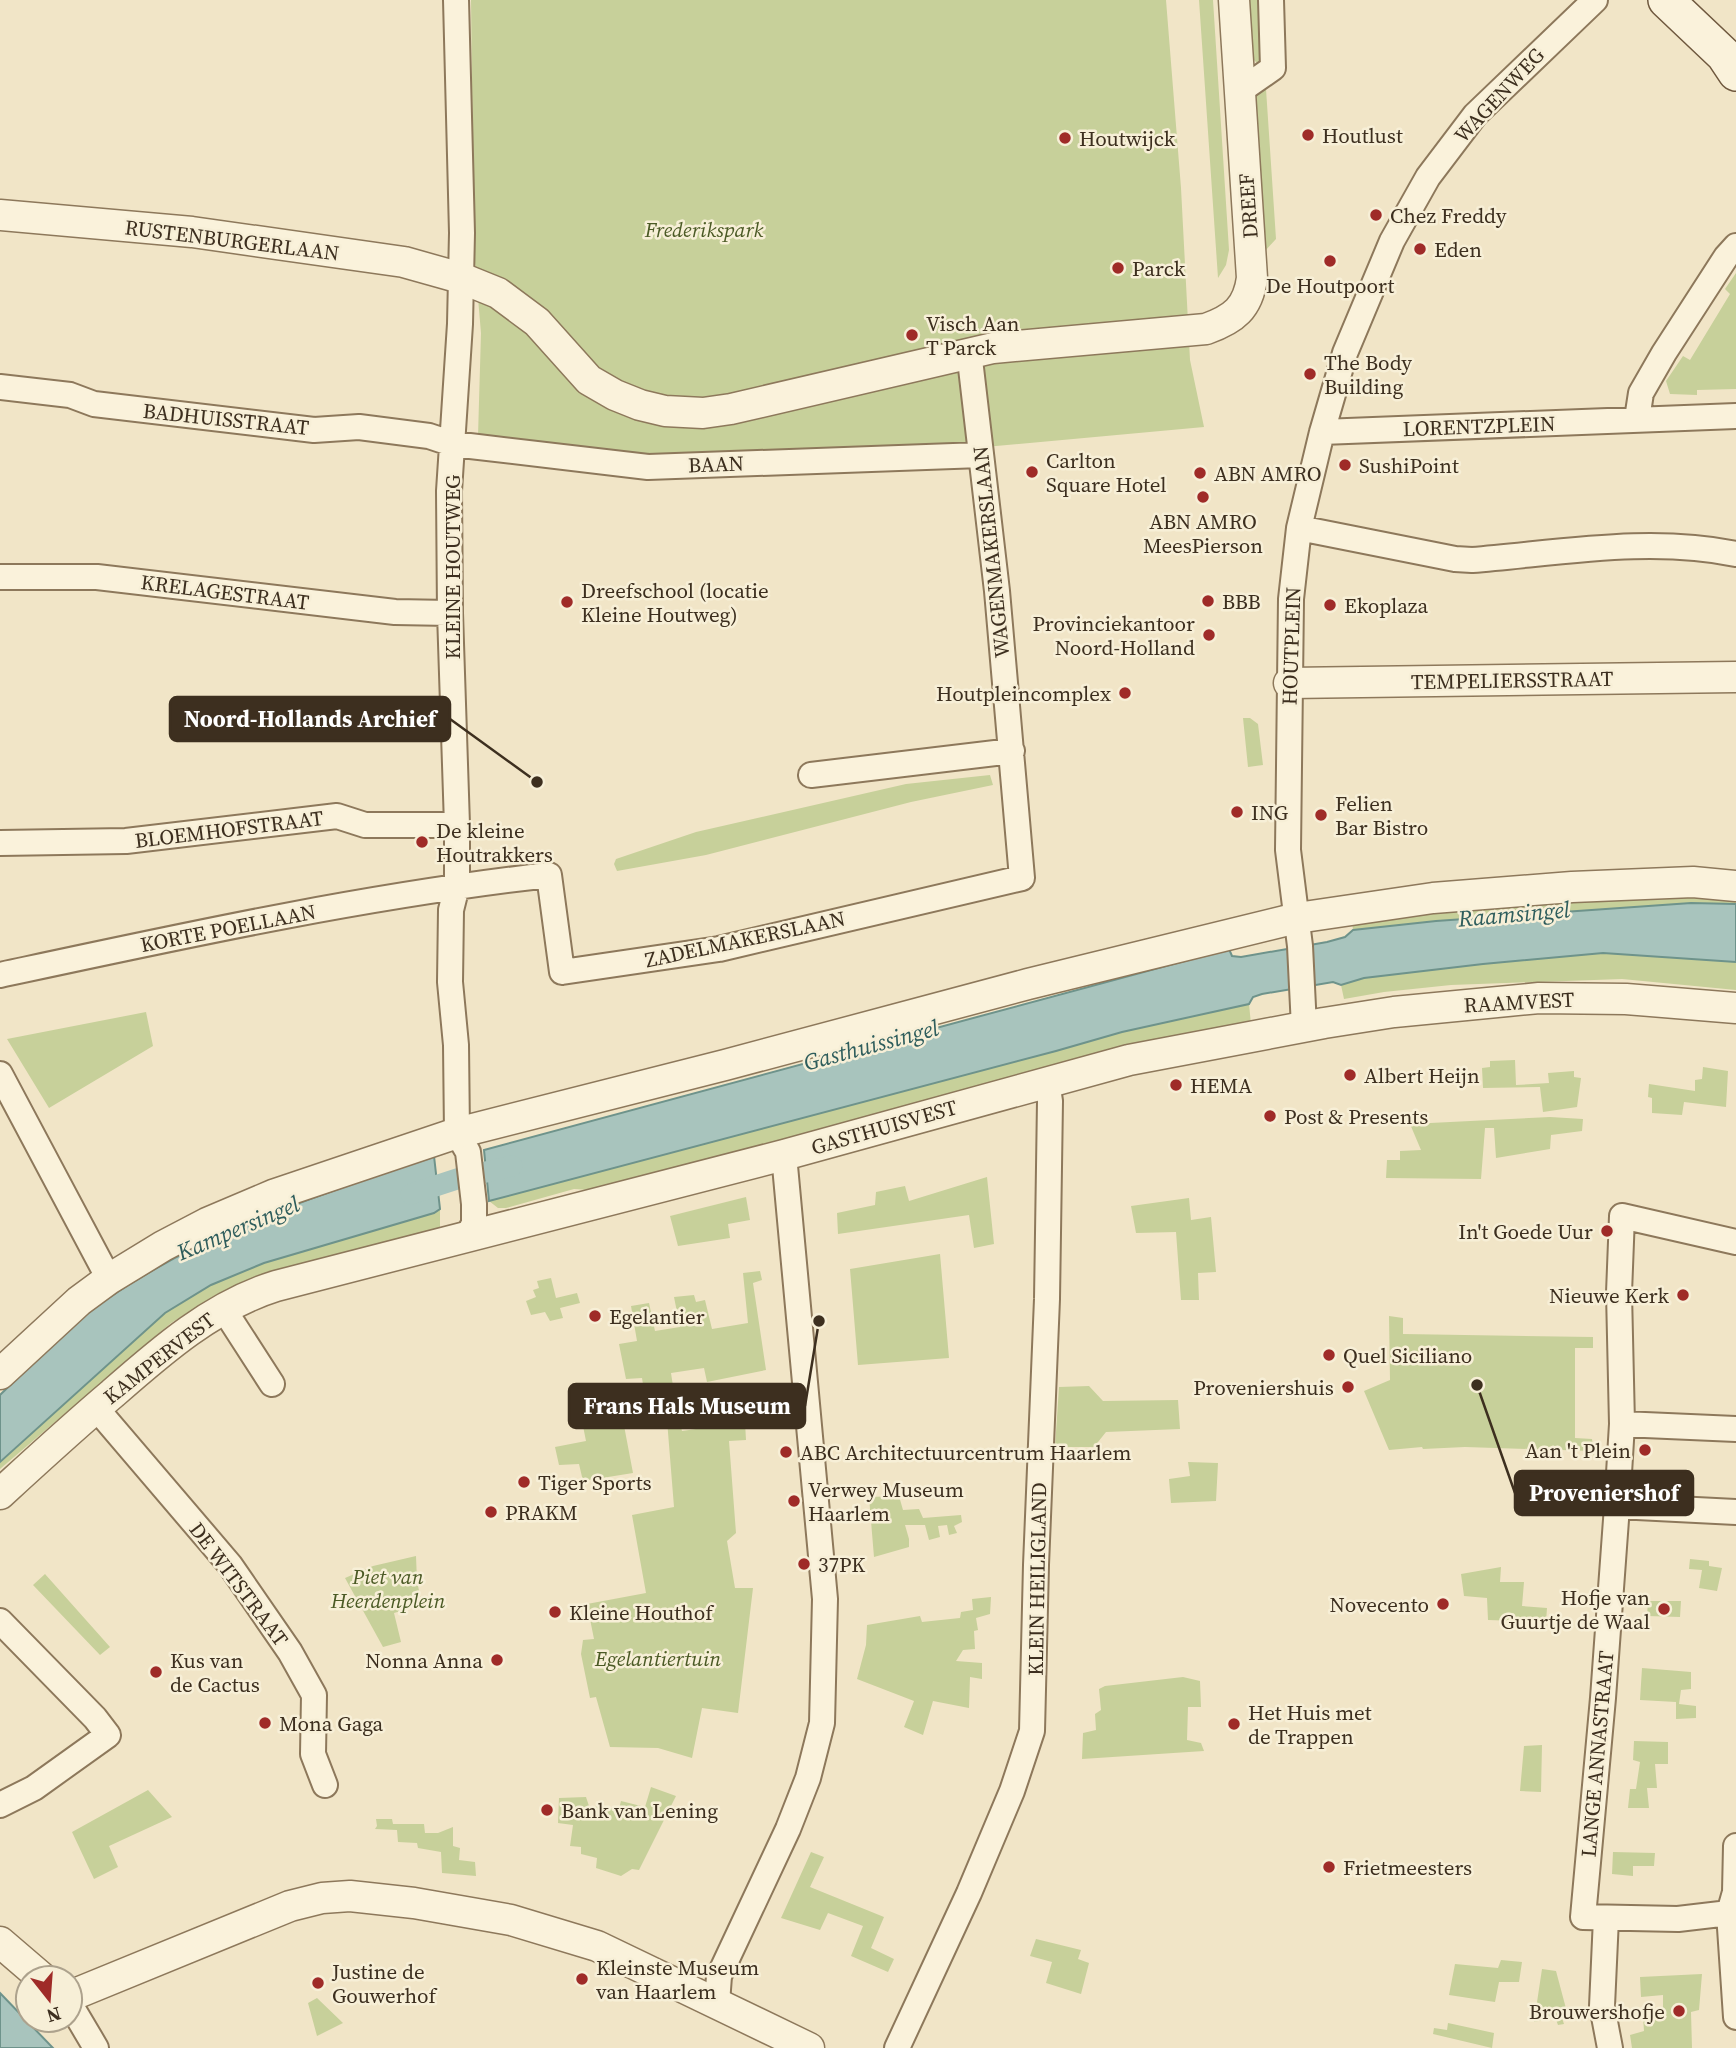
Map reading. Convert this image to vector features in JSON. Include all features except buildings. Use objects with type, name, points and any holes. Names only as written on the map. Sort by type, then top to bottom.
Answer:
[{"type":"main road","points":[[1666,0],[1732,63]]},
{"type":"street","name":"KLEINE HOUTWEG","points":[[456,0],[462,233],[449,491],[457,825],[457,886],[451,910],[450,982],[462,1142],[474,1204],[474,1223],[467,1238]]},
{"type":"street","name":"DREEF","points":[[967,354],[993,348],[1206,329],[1234,316],[1243,306],[1250,294],[1252,278],[1234,0]]},
{"type":"street","points":[[1240,91],[1273,68],[1271,0]]},
{"type":"street","name":"WAGENWEG","points":[[1345,353],[1392,241],[1428,177],[1475,115],[1595,0]]},
{"type":"street","name":"RUSTENBURGERLAAN","points":[[0,215],[192,232],[404,262],[461,278]]},
{"type":"street","points":[[1637,419],[1641,393],[1726,257],[1736,246]]},
{"type":"street","points":[[461,278],[510,300],[537,322],[589,380],[615,395],[665,411],[703,413],[731,409],[967,354]]},
{"type":"street","name":"HOUTPLEIN","points":[[1304,1027],[1298,932],[1288,850],[1291,599],[1299,528],[1322,432],[1345,353]]},
{"type":"street","name":"WAGENMAKERSLAAN","points":[[967,354],[971,368],[997,591],[1022,878]]},
{"type":"street","name":"BADHUISSTRAAT","points":[[0,387],[70,395],[108,406],[313,430],[359,427],[429,436],[453,444]]},
{"type":"street","name":"LORENTZPLEIN","points":[[1322,432],[1736,416]]},
{"type":"street","name":"BAAN","points":[[453,444],[648,467],[981,455]]},
{"type":"street","points":[[1299,528],[1472,561],[1635,546],[1709,549],[1736,554]]},
{"type":"street","name":"KRELAGESTRAAT","points":[[0,577],[97,577],[395,612],[450,613]]},
{"type":"street","name":"TEMPELIERSSTRAAT","points":[[1289,683],[1736,677]]},
{"type":"street","points":[[811,775],[1012,751]]},
{"type":"street","name":"BLOEMHOFSTRAAT","points":[[0,843],[126,841],[337,816],[365,825],[457,825]]},
{"type":"street","name":"ZADELMAKERSLAAN","points":[[549,875],[562,972],[719,949],[1022,878]]},
{"type":"street","name":"KORTE POELLAAN","points":[[0,975],[208,930],[457,886],[549,875]]},
{"type":"street","points":[[0,1374],[69,1309],[109,1279],[163,1246],[241,1208],[356,1166],[462,1142],[725,1065],[1028,984],[1298,932],[1433,898],[1572,887],[1693,882],[1736,886]]},
{"type":"street","name":"RAAMVEST","points":[[1304,1027],[1394,1012],[1539,999],[1626,999],[1736,1008]]},
{"type":"street","name":"GASTHUISVEST","points":[[467,1238],[784,1155],[1129,1060],[1304,1027]]},
{"type":"street","points":[[0,1073],[109,1279]]},
{"type":"street","name":"KLEIN HEILIGLAND","points":[[897,2048],[969,1893],[1012,1791],[1032,1731],[1036,1552],[1047,1299],[1049,1101],[1046,1082]]},
{"type":"street","points":[[717,2003],[719,1976],[788,1829],[808,1778],[822,1723],[825,1599],[784,1155]]},
{"type":"street","name":"LANGE ANNASTRAAT","points":[[1610,2048],[1602,2006],[1594,1918],[1603,1698],[1622,1424],[1619,1293],[1622,1216],[1736,1242]]},
{"type":"street","name":"KAMPERVEST","points":[[0,1494],[159,1353],[225,1307],[276,1286],[467,1238]]},
{"type":"street","points":[[225,1307],[272,1384]]},
{"type":"street","name":"DE WITSTRAAT","points":[[96,1408],[230,1565],[290,1653],[314,1695],[313,1754],[325,1785]]},
{"type":"street","points":[[1622,1424],[1736,1429]]},
{"type":"street","points":[[1617,1506],[1736,1512]]},
{"type":"street","points":[[0,1620],[95,1718],[108,1735],[34,1788],[0,1805]]},
{"type":"street","points":[[1736,1846],[1733,1899],[1736,2017]]},
{"type":"street","points":[[84,1990],[290,1906],[323,1898],[350,1896],[414,1903],[511,1920],[597,1946],[809,2048]]},
{"type":"street","points":[[1594,1918],[1678,1919],[1733,1899]]},
{"type":"street","points":[[0,1942],[26,1964]]},
{"type":"street","points":[[0,1963],[14,1976]]},
{"type":"street","points":[[84,2028],[96,2048]]},
{"type":"green space","name":"Frederikspark","points":[[471,0],[1166,0],[1181,188],[1190,360],[1204,427],[963,449],[639,461],[478,436],[481,333],[474,251]]},
{"type":"green space","points":[[1199,0],[1213,0],[1229,250],[1226,265],[1218,278]]},
{"type":"green space","points":[[1244,0],[1266,0],[1265,56],[1257,63],[1250,56]]},
{"type":"green space","points":[[1265,87],[1276,239],[1265,251],[1254,96]]},
{"type":"green space","points":[[1736,273],[1736,389],[1697,390],[1697,395],[1670,394],[1666,381],[1683,356],[1690,360],[1730,294],[1725,289]]},
{"type":"green space","points":[[1243,718],[1250,718],[1258,724],[1263,765],[1248,767]]},
{"type":"green space","points":[[990,775],[993,785],[911,802],[706,855],[617,871],[614,864],[616,859],[696,832],[906,784]]},
{"type":"green space","points":[[1692,893],[1736,898],[1736,904],[1691,903],[1437,921],[1353,930],[1352,921],[1429,908]]},
{"type":"green space","points":[[1603,953],[1736,962],[1736,990],[1622,979],[1451,985],[1344,999],[1341,985],[1364,978]]},
{"type":"green space","points":[[1249,1004],[1251,1024],[991,1086],[591,1190],[574,1189],[506,1208],[498,1208],[489,1201],[1122,1032]]},
{"type":"green space","points":[[146,1012],[153,1046],[49,1108],[7,1039]]},
{"type":"green space","points":[[1515,1060],[1516,1085],[1549,1083],[1548,1073],[1574,1071],[1574,1077],[1581,1078],[1577,1107],[1543,1112],[1540,1087],[1483,1088],[1482,1068],[1490,1067],[1490,1061]]},
{"type":"green space","points":[[1703,1067],[1728,1071],[1726,1107],[1684,1102],[1682,1115],[1652,1113],[1652,1098],[1648,1097],[1649,1084],[1695,1091],[1695,1080],[1702,1079]]},
{"type":"green space","points":[[1550,1117],[1583,1119],[1582,1131],[1551,1135],[1550,1149],[1496,1158],[1494,1128],[1485,1128],[1481,1179],[1386,1178],[1387,1160],[1400,1160],[1400,1151],[1421,1150],[1410,1124]]},
{"type":"green space","points":[[987,1177],[994,1244],[974,1248],[969,1215],[838,1234],[837,1213],[875,1205],[876,1192],[905,1186],[909,1201]]},
{"type":"green space","points":[[746,1197],[750,1220],[728,1224],[730,1238],[678,1246],[670,1216]]},
{"type":"green space","points":[[1189,1198],[1191,1220],[1211,1217],[1216,1272],[1198,1273],[1199,1300],[1181,1300],[1176,1232],[1136,1233],[1131,1206]]},
{"type":"green space","points":[[440,1209],[440,1228],[266,1274],[214,1296],[171,1323],[0,1469],[0,1462],[165,1313],[211,1285],[264,1263]]},
{"type":"green space","points":[[940,1254],[949,1358],[858,1365],[850,1269]]},
{"type":"green space","points":[[760,1271],[762,1280],[753,1283],[766,1370],[707,1382],[704,1368],[671,1373],[673,1386],[644,1391],[642,1378],[626,1379],[619,1344],[637,1341],[631,1306],[649,1303],[655,1331],[680,1327],[674,1297],[694,1295],[696,1302],[705,1300],[712,1329],[748,1323],[743,1273]]},
{"type":"green space","points":[[551,1278],[556,1298],[577,1293],[580,1303],[560,1308],[563,1318],[550,1321],[545,1312],[531,1315],[526,1301],[536,1297],[533,1290],[539,1288],[537,1281]]},
{"type":"green space","points":[[1389,1316],[1403,1318],[1403,1334],[1593,1337],[1593,1348],[1575,1348],[1575,1438],[1592,1439],[1594,1456],[1591,1451],[1465,1447],[1389,1450],[1364,1391],[1390,1380]]},
{"type":"green space","points":[[1089,1386],[1103,1401],[1178,1400],[1180,1429],[1106,1432],[1094,1447],[1055,1447],[1059,1387]]},
{"type":"green space","points":[[622,1415],[633,1473],[583,1481],[579,1464],[559,1465],[555,1447],[586,1441],[582,1421]]},
{"type":"green space","name":"Egelantiertuin","points":[[667,1420],[679,1420],[682,1431],[745,1422],[746,1440],[729,1441],[736,1533],[727,1541],[735,1588],[753,1588],[738,1713],[702,1708],[692,1758],[658,1748],[610,1747],[596,1697],[590,1698],[581,1654],[583,1640],[594,1639],[587,1604],[646,1593],[632,1515],[674,1507]]},
{"type":"green space","points":[[1188,1462],[1218,1463],[1216,1501],[1171,1503],[1169,1479],[1190,1476]]},
{"type":"green space","points":[[899,1496],[903,1510],[919,1509],[923,1518],[961,1515],[962,1522],[954,1526],[957,1533],[949,1535],[947,1525],[938,1526],[940,1537],[929,1540],[925,1525],[905,1525],[909,1547],[874,1557],[869,1497]]},
{"type":"green space","name":"Piet van Heerdenplein","points":[[416,1556],[422,1605],[394,1613],[401,1642],[383,1647],[345,1578],[373,1566]]},
{"type":"green space","points":[[1690,1559],[1709,1561],[1709,1566],[1722,1568],[1717,1591],[1699,1588],[1702,1570],[1689,1569]]},
{"type":"green space","points":[[1501,1567],[1500,1582],[1524,1582],[1522,1606],[1547,1608],[1546,1622],[1488,1620],[1487,1598],[1464,1596],[1461,1574]]},
{"type":"green space","points":[[45,1574],[110,1647],[100,1655],[33,1585]]},
{"type":"green space","points":[[991,1597],[990,1614],[976,1618],[978,1630],[974,1631],[975,1649],[963,1650],[956,1661],[982,1663],[982,1679],[970,1677],[969,1708],[933,1701],[923,1735],[904,1727],[914,1701],[857,1679],[866,1645],[867,1625],[920,1616],[922,1622],[960,1618],[961,1612],[973,1610],[972,1599]]},
{"type":"green space","name":"Hofje van Guurtje de Waal","points":[[1648,1601],[1681,1601],[1680,1617],[1647,1616]]},
{"type":"green space","points":[[1642,1668],[1691,1672],[1691,1689],[1681,1690],[1679,1704],[1696,1706],[1696,1718],[1676,1719],[1676,1702],[1640,1700]]},
{"type":"green space","points":[[1183,1677],[1200,1681],[1201,1707],[1188,1707],[1187,1740],[1201,1743],[1204,1751],[1082,1759],[1083,1733],[1096,1730],[1095,1714],[1101,1710],[1099,1689],[1105,1686]]},
{"type":"green space","points":[[1634,1741],[1668,1742],[1668,1764],[1655,1764],[1657,1788],[1647,1788],[1649,1808],[1628,1808],[1630,1789],[1636,1789],[1640,1762],[1633,1760]]},
{"type":"green space","points":[[1542,1745],[1541,1792],[1520,1791],[1524,1746]]},
{"type":"green space","points":[[651,1787],[676,1796],[639,1870],[632,1869],[621,1876],[596,1868],[597,1858],[581,1854],[581,1847],[570,1846],[573,1825],[558,1823],[559,1798],[586,1797],[589,1806],[619,1809],[621,1801],[645,1807]]},
{"type":"green space","points":[[148,1790],[172,1817],[109,1846],[118,1867],[94,1879],[72,1832]]},
{"type":"green space","points":[[376,1819],[392,1819],[393,1824],[424,1824],[425,1833],[438,1833],[453,1827],[453,1846],[460,1848],[459,1860],[475,1862],[476,1876],[442,1873],[441,1852],[418,1848],[417,1843],[398,1842],[397,1830],[375,1829]]},
{"type":"green space","points":[[811,1852],[824,1857],[810,1887],[884,1917],[871,1948],[894,1959],[888,1972],[851,1956],[863,1926],[828,1913],[820,1930],[781,1918]]},
{"type":"green space","points":[[1613,1852],[1655,1853],[1654,1866],[1633,1866],[1633,1876],[1612,1874]]},
{"type":"green space","points":[[1036,1939],[1081,1950],[1078,1959],[1089,1963],[1081,1994],[1046,1983],[1052,1962],[1030,1956]]},
{"type":"green space","points":[[1501,1960],[1522,1962],[1519,1982],[1499,1982],[1495,2002],[1449,1995],[1455,1964],[1498,1968]]},
{"type":"green space","points":[[1542,1969],[1556,1971],[1568,2016],[1562,2018],[1564,2024],[1558,2025],[1555,2017],[1534,2022]]},
{"type":"green space","name":"Brouwershofje","points":[[1702,1974],[1699,2010],[1691,2012],[1692,2048],[1632,2048],[1630,2035],[1644,2031],[1643,2016],[1663,2013],[1663,1995],[1641,1997],[1640,1977]]},
{"type":"green space","points":[[317,1998],[343,2023],[317,2036],[308,2003]]},
{"type":"green space","points":[[1448,2023],[1494,2033],[1492,2048],[1433,2034],[1434,2028],[1447,2030]]},
{"type":"water","points":[[1691,903],[1736,904],[1736,962],[1603,953],[1364,978],[1341,985],[1333,982],[1262,994],[1253,997],[1249,1004],[1122,1032],[489,1201],[484,1150],[1229,949],[1232,956],[1241,957],[1327,942],[1345,937],[1353,930],[1436,921]]},
{"type":"water","name":"Kampersingel","points":[[434,1156],[440,1209],[264,1263],[211,1285],[165,1313],[0,1462],[0,1395],[65,1333],[107,1299],[184,1253],[265,1216]]},
{"type":"water","points":[[0,1993],[14,2008],[14,2034],[40,2034],[53,2048],[0,2048]]},
{"type":"waterway","name":"Gasthuissingel","points":[[411,1194],[460,1178],[512,1166]]},
{"type":"place","name":"Houtlust","points":[[1308,135]]},
{"type":"place","name":"Houtwijck","points":[[1065,138]]},
{"type":"place","name":"Chez Freddy","points":[[1376,215]]},
{"type":"place","name":"Eden","points":[[1420,249]]},
{"type":"place","name":"De Houtpoort","points":[[1330,261]]},
{"type":"place","name":"Parck","points":[[1118,268]]},
{"type":"place","name":"Visch Aan T Parck","points":[[912,335]]},
{"type":"place","name":"The Body Building","points":[[1310,374]]},
{"type":"place","name":"SushiPoint","points":[[1345,465]]},
{"type":"place","name":"Carlton Square Hotel","points":[[1032,472]]},
{"type":"place","name":"ABN AMRO","points":[[1200,473]]},
{"type":"place","name":"ABN AMRO MeesPierson","points":[[1203,497]]},
{"type":"place","name":"BBB","points":[[1208,601]]},
{"type":"place","name":"Dreefschool (locatie Kleine Houtweg)","points":[[567,602]]},
{"type":"place","name":"Ekoplaza","points":[[1330,605]]},
{"type":"place","name":"Provinciekantoor Noord-Holland","points":[[1209,635]]},
{"type":"place","name":"Houtpleincomplex","points":[[1125,693]]},
{"type":"place","name":"Noord-Hollands Archief","points":[[537,782]]},
{"type":"place","name":"ING","points":[[1237,812]]},
{"type":"place","name":"Felien Bar Bistro","points":[[1321,815]]},
{"type":"place","name":"De kleine Houtrakkers","points":[[422,842]]},
{"type":"place","name":"Albert Heijn","points":[[1350,1075]]},
{"type":"place","name":"HEMA","points":[[1176,1085]]},
{"type":"place","name":"Post & Presents","points":[[1270,1116]]},
{"type":"place","name":"In't Goede Uur","points":[[1607,1231]]},
{"type":"place","name":"Nieuwe Kerk","points":[[1683,1295]]},
{"type":"place","name":"Egelantier","points":[[595,1316]]},
{"type":"place","name":"Frans Hals Museum","points":[[819,1321]]},
{"type":"place","name":"Quel Siciliano","points":[[1329,1355]]},
{"type":"place","name":"Proveniershof","points":[[1477,1385]]},
{"type":"place","name":"Proveniershuis","points":[[1348,1387]]},
{"type":"place","name":"Aan 't Plein","points":[[1645,1450]]},
{"type":"place","name":"ABC Architectuurcentrum Haarlem","points":[[786,1452]]},
{"type":"place","name":"Tiger Sports","points":[[524,1482]]},
{"type":"place","name":"Verwey Museum Haarlem","points":[[794,1501]]},
{"type":"place","name":"PRAKM","points":[[491,1512]]},
{"type":"place","name":"37PK","points":[[804,1564]]},
{"type":"place","name":"Novecento","points":[[1443,1604]]},
{"type":"place","name":"Hofje van Guurtje de Waal","points":[[1664,1609]]},
{"type":"place","name":"Kleine Houthof","points":[[555,1612]]},
{"type":"place","name":"Nonna Anna","points":[[497,1660]]},
{"type":"place","name":"Kus van de Cactus","points":[[156,1672]]},
{"type":"place","name":"Mona Gaga","points":[[265,1723]]},
{"type":"place","name":"Het Huis met de Trappen","points":[[1234,1724]]},
{"type":"place","name":"Bank van Lening","points":[[547,1810]]},
{"type":"place","name":"Frietmeesters","points":[[1329,1867]]},
{"type":"place","name":"Kleinste Museum van Haarlem","points":[[582,1979]]},
{"type":"place","name":"Justine de Gouwerhof","points":[[318,1983]]},
{"type":"place","name":"Brouwershofje","points":[[1679,2011]]},
{"type":"water label","name":"Raamsingel","points":[[1514,914]]}]
